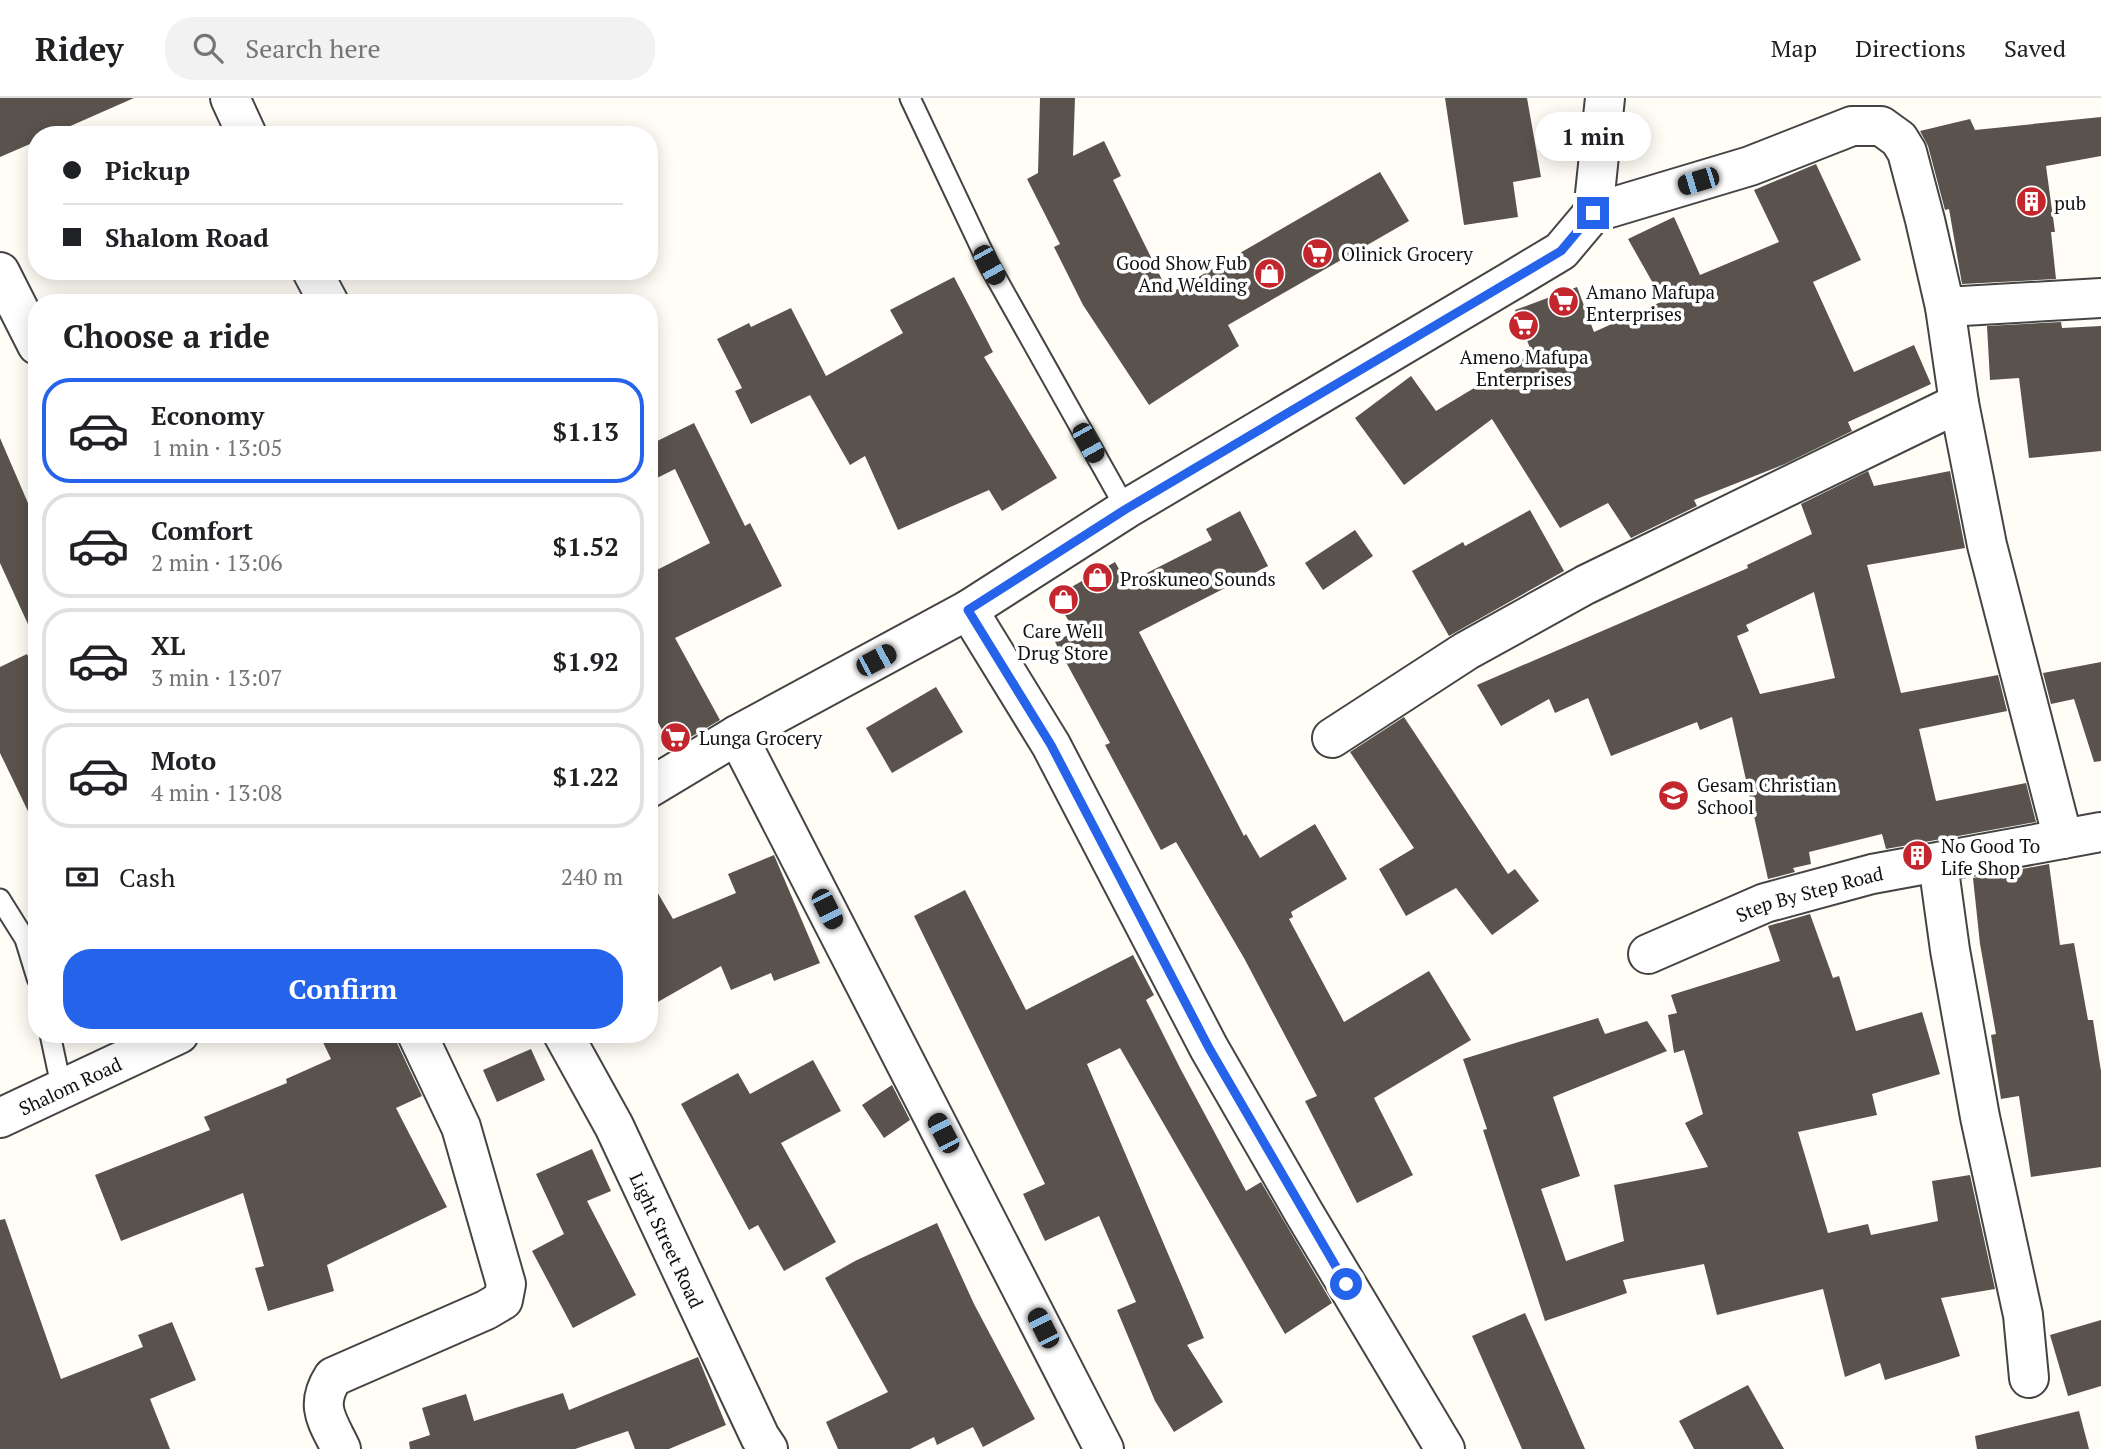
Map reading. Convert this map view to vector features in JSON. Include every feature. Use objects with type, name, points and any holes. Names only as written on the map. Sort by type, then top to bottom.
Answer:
[{"type":"street","points":[[230,98],[243,126]]},
{"type":"street","points":[[1593,213],[1605,98]]},
{"type":"street","points":[[658,783],[737,735],[968,610],[1126,509],[1561,251],[1593,213],[1750,166],[1852,126],[1881,126],[1899,139],[1907,152],[1945,307],[1959,403],[1987,545],[2063,839]]},
{"type":"street","points":[[0,272],[28,327]]},
{"type":"street","points":[[1945,307],[2101,298]]},
{"type":"street","points":[[1332,738],[1466,651],[1585,584],[1959,403]]},
{"type":"street","points":[[968,610],[1051,745],[1209,1048],[1445,1449]]},
{"type":"street","points":[[737,735],[1104,1449]]},
{"type":"street","name":"Step By Step Road","points":[[1648,954],[1765,903],[1872,874],[2101,832]]},
{"type":"street","points":[[1938,863],[1950,950],[1980,1117],[2023,1315],[2028,1378]]},
{"type":"street","name":"Shalom Road","points":[[0,1118],[160,1043]]},
{"type":"street","points":[[341,1449],[324,1410],[324,1391],[333,1377],[503,1300],[506,1284],[461,1127],[420,1043]]},
{"type":"street","name":"Light Street Road","points":[[568,1043],[614,1126],[768,1449]]},
{"type":"lane","points":[[909,98],[989,265],[1126,509]]},
{"type":"lane","points":[[0,899],[25,939],[28,949]]},
{"type":"lane","points":[[52,1043],[62,1090]]},
{"type":"building","points":[[0,98],[134,98],[70,126],[28,126],[28,145],[0,157]]},
{"type":"building","points":[[1040,98],[1075,98],[1073,156],[1104,141],[1121,176],[1113,180],[1169,294],[1380,172],[1409,221],[1228,325],[1239,346],[1149,405],[1083,305],[1054,247],[1060,244],[1027,179],[1038,173]]},
{"type":"building","points":[[1445,98],[1527,98],[1541,177],[1513,182],[1518,217],[1464,225]]},
{"type":"building","points":[[2101,117],[2101,156],[2046,166],[2055,232],[2051,232],[2056,279],[1962,284],[1949,209],[1945,210],[1928,146],[1920,131],[1970,119],[1975,130]]},
{"type":"building","points":[[1816,164],[1861,260],[1813,282],[1854,372],[1914,345],[1931,384],[1848,422],[1852,431],[1785,464],[1694,500],[1697,506],[1631,538],[1608,503],[1560,528],[1492,419],[1404,485],[1355,418],[1411,376],[1436,411],[1532,353],[1515,310],[1577,287],[1594,332],[1663,301],[1628,239],[1674,217],[1700,275],[1779,242],[1754,190]]},
{"type":"building","points":[[954,277],[993,352],[984,357],[1057,478],[1002,511],[989,490],[898,530],[865,456],[850,465],[810,395],[751,424],[735,391],[742,388],[717,339],[749,323],[751,327],[791,308],[826,376],[903,333],[890,310]]},
{"type":"building","points":[[2061,322],[2062,328],[2101,326],[2101,451],[2029,458],[2019,378],[1990,380],[1987,326]]},
{"type":"building","points":[[694,423],[745,526],[750,523],[782,586],[675,638],[720,720],[672,748],[658,722],[658,569],[710,543],[675,469],[658,478],[658,441]]},
{"type":"building","points":[[0,438],[28,503],[28,624],[0,563]]},
{"type":"building","points":[[1868,471],[1874,486],[1950,471],[1965,548],[1867,565],[1901,693],[1998,675],[2007,711],[1919,729],[1936,801],[2026,783],[2036,822],[1886,849],[1882,834],[1809,852],[1811,864],[1793,868],[1795,872],[1768,879],[1732,717],[1700,730],[1697,722],[1611,756],[1588,698],[1555,713],[1549,699],[1501,726],[1477,685],[1748,568],[1747,565],[1812,534],[1801,504]],"holes":[[[1814,592],[1835,678],[1760,694],[1737,636],[1749,631],[1746,625]]]},
{"type":"building","points":[[1530,510],[1564,571],[1449,636],[1412,571],[1463,542],[1465,546]]},
{"type":"building","points":[[1240,511],[1268,566],[1139,632],[1244,836],[1246,834],[1260,858],[1315,824],[1347,879],[1291,912],[1293,917],[1289,919],[1344,1022],[1429,971],[1471,1040],[1374,1098],[1413,1175],[1357,1203],[1305,1101],[1317,1096],[1244,958],[1176,842],[1161,850],[1105,745],[1110,743],[1055,642],[1075,631],[1054,597],[1115,562],[1127,583],[1212,540],[1206,529]]},
{"type":"building","points":[[1355,530],[1373,556],[1323,590],[1305,563]]},
{"type":"building","points":[[27,654],[28,656],[28,811],[0,753],[0,667]]},
{"type":"building","points":[[2101,662],[2101,761],[2094,762],[2074,699],[2051,704],[2043,673]]},
{"type":"building","points":[[936,687],[963,732],[892,773],[866,728]]},
{"type":"building","points":[[1404,717],[1508,874],[1515,869],[1539,901],[1492,935],[1456,888],[1406,916],[1379,869],[1414,848],[1350,752]]},
{"type":"building","points":[[774,855],[820,963],[774,981],[771,973],[731,990],[721,966],[658,1002],[658,893],[673,919],[736,893],[728,874]]},
{"type":"building","points":[[2049,864],[2060,945],[2074,943],[2088,1020],[2093,1020],[2101,1071],[2101,1167],[2031,1177],[2019,1096],[2001,1099],[1991,1035],[1996,1034],[1980,944],[1973,878]]},
{"type":"building","points":[[965,890],[1026,1010],[1133,955],[1154,995],[1146,1000],[1246,1191],[1261,1182],[1332,1303],[1285,1334],[1120,1048],[1087,1064],[1204,1338],[1187,1345],[1223,1402],[1174,1432],[1155,1401],[1117,1310],[1136,1302],[1099,1216],[1045,1241],[1023,1194],[1045,1184],[914,916]]},
{"type":"building","points":[[1810,914],[1833,978],[1839,976],[1856,1031],[1922,1012],[1940,1074],[1872,1094],[1877,1115],[1798,1132],[1828,1233],[1868,1224],[1871,1235],[1938,1221],[1932,1181],[1970,1175],[1995,1289],[1941,1298],[1960,1356],[1885,1380],[1880,1363],[1845,1377],[1823,1289],[1717,1315],[1704,1264],[1623,1280],[1627,1293],[1545,1321],[1483,1130],[1487,1129],[1463,1059],[1598,1018],[1605,1034],[1647,1021],[1667,1051],[1553,1097],[1580,1176],[1541,1189],[1566,1261],[1624,1241],[1614,1185],[1708,1167],[1685,1123],[1703,1114],[1684,1050],[1674,1053],[1668,1015],[1677,1013],[1671,995],[1780,961],[1768,926]]},
{"type":"building","points":[[323,1043],[397,1043],[422,1096],[396,1108],[447,1207],[327,1265],[334,1291],[268,1311],[255,1268],[264,1266],[243,1193],[121,1241],[95,1175],[210,1130],[204,1117],[287,1083],[286,1079],[331,1059]]},
{"type":"building","points":[[531,1049],[545,1080],[497,1102],[483,1070]]},
{"type":"building","points":[[813,1060],[841,1111],[781,1143],[836,1242],[784,1271],[758,1225],[749,1230],[681,1104],[738,1073],[750,1094]]},
{"type":"building","points":[[892,1085],[910,1120],[884,1138],[862,1105]]},
{"type":"building","points":[[592,1149],[611,1191],[587,1201],[636,1295],[573,1328],[532,1251],[564,1234],[536,1174]]},
{"type":"building","points":[[5,1219],[61,1379],[143,1347],[138,1335],[172,1322],[196,1380],[150,1399],[170,1449],[0,1449],[0,1220]]},
{"type":"building","points":[[937,1223],[974,1304],[1035,1419],[983,1447],[973,1427],[937,1445],[934,1437],[910,1449],[838,1449],[826,1422],[888,1392],[825,1278]]},
{"type":"building","points":[[1525,1313],[1585,1449],[1522,1449],[1472,1336]]},
{"type":"building","points":[[2101,1320],[2101,1386],[2068,1396],[2050,1335]]},
{"type":"building","points":[[698,1357],[726,1425],[669,1449],[635,1449],[628,1431],[575,1449],[410,1449],[409,1442],[430,1435],[422,1408],[466,1394],[474,1421],[563,1393],[569,1410]]},
{"type":"building","points":[[1748,1385],[1784,1449],[1694,1449],[1679,1421]]},
{"type":"building","points":[[2079,1411],[2089,1449],[1977,1449],[1975,1436]]},
{"type":"place","name":"pub","points":[[2031,202]]},
{"type":"place","name":"Olinick Grocery","points":[[1318,253]]},
{"type":"place","name":"Good Show Fub And Welding","points":[[1270,273]]},
{"type":"place","name":"Amano Mafupa Enterprises","points":[[1563,302]]},
{"type":"place","name":"Ameno Mafupa Enterprises","points":[[1524,325]]},
{"type":"place","name":"Proskuneo Sounds","points":[[1097,578]]},
{"type":"place","name":"Care Well Drug Store","points":[[1063,599]]},
{"type":"place","name":"Lunga Grocery","points":[[676,737]]},
{"type":"place","name":"Gesam Christian School","points":[[1674,795]]},
{"type":"place","name":"No Good To Life Shop","points":[[1918,856]]},
{"type":"route","points":[[1346,1284],[1209,1048],[1051,745],[968,610],[1126,509],[1561,251],[1593,213]]}]
